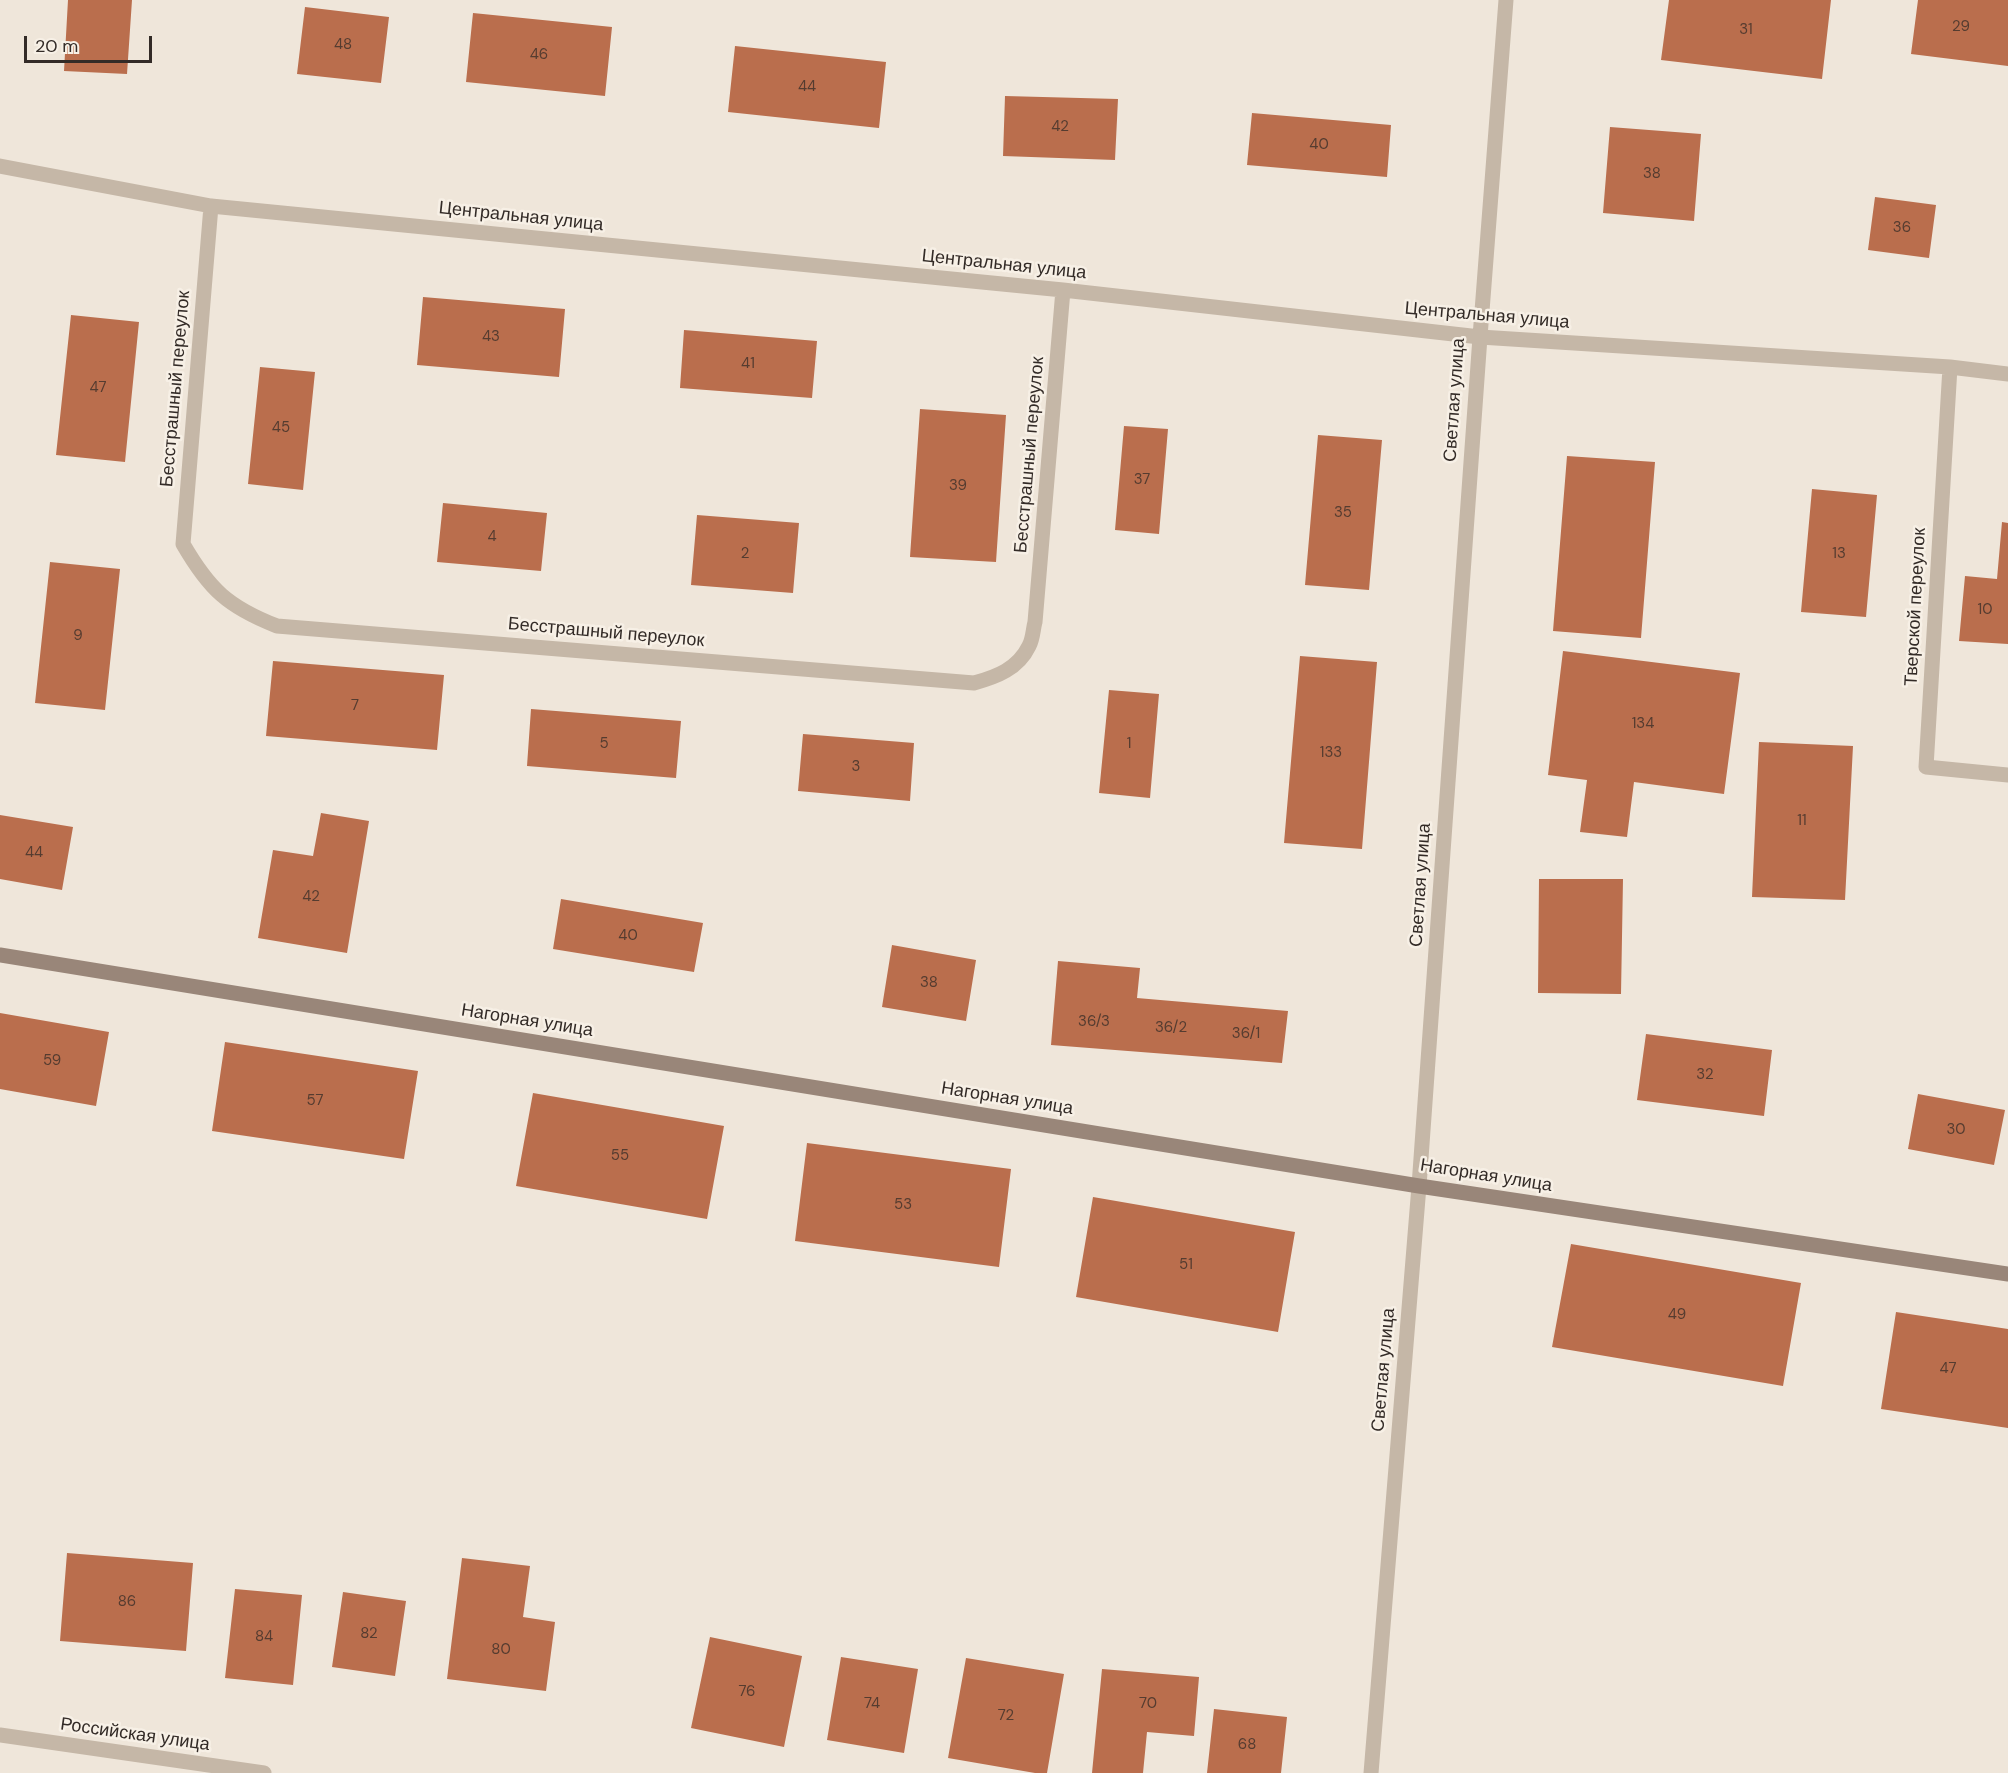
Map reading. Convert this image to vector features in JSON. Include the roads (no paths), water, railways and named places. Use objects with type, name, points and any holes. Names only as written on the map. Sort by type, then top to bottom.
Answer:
[{"type":"street","name":"Светлая улица","points":[[1371,1773],[1419,1186],[1506,0]]},
{"type":"street","name":"Центральная улица","points":[[0,166],[211,206],[1064,290],[1480,337],[1950,367],[2008,374]]},
{"type":"street","name":"Бесстрашный переулок","points":[[211,206],[183,544],[200,574],[223,597],[249,615],[277,626],[974,683],[996,677],[1013,666],[1029,646],[1035,622],[1064,290]]},
{"type":"street","name":"Тверской переулок","points":[[1950,367],[1926,767],[2008,775]]},
{"type":"street","name":"Нагорная улица","points":[[0,955],[1419,1186],[2008,1274]]},
{"type":"street","name":"Российская улица","points":[[0,1735],[264,1773]]}]
